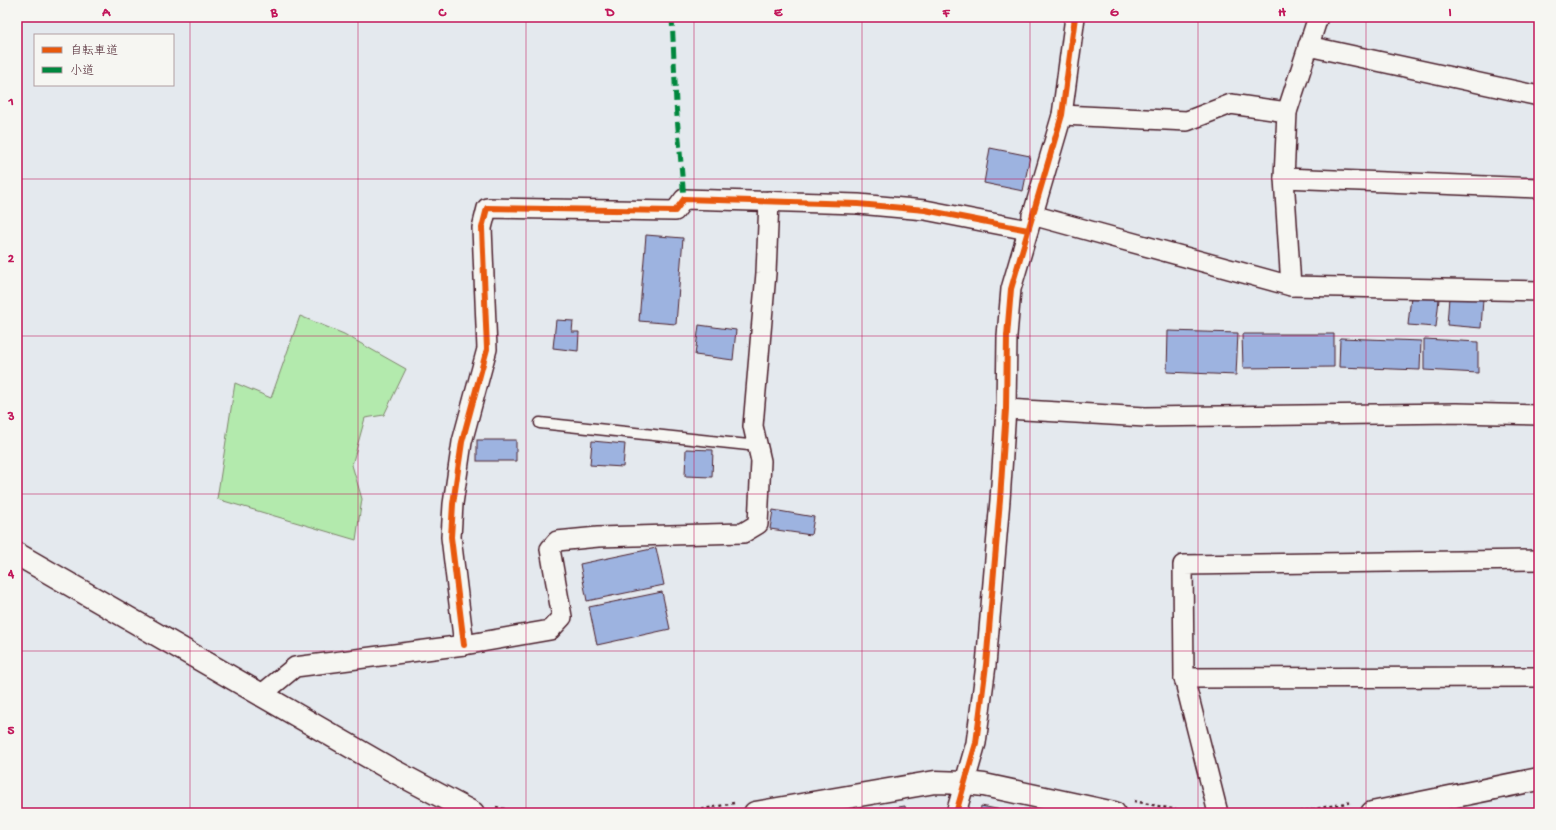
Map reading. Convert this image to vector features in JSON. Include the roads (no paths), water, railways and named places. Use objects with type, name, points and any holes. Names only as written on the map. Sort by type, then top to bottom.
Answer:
[{"type":"street","points":[[956,813],[966,783],[976,743],[986,665],[1006,409],[1007,336],[1012,290],[1030,222],[1062,115],[1075,17]]},
{"type":"street","points":[[1291,286],[1284,178],[1287,112],[1318,17]]},
{"type":"street","points":[[1308,46],[1539,96]]},
{"type":"street","points":[[1062,115],[1187,121],[1231,104],[1287,112]]},
{"type":"street","points":[[1284,178],[1539,188]]},
{"type":"street","points":[[464,645],[451,537],[452,504],[462,442],[487,349],[482,228],[487,208],[675,211],[684,199],[858,204],[1030,222],[1291,286],[1539,290]]},
{"type":"street","points":[[262,694],[295,667],[464,645],[550,630],[562,617],[550,549],[557,541],[598,537],[743,533],[758,524],[761,461],[753,426],[766,273],[770,201]]},
{"type":"street","points":[[1006,409],[1145,417],[1456,414],[1539,415]]},
{"type":"street","points":[[17,554],[390,769],[473,813]]},
{"type":"street","points":[[1218,813],[1184,678],[1183,566],[1539,560]]},
{"type":"street","points":[[1184,678],[1539,677]]},
{"type":"street","points":[[1372,813],[1539,780]]},
{"type":"street","points":[[755,813],[935,782],[966,783],[1114,813]]},
{"type":"lane","points":[[540,423],[758,446]]}]
